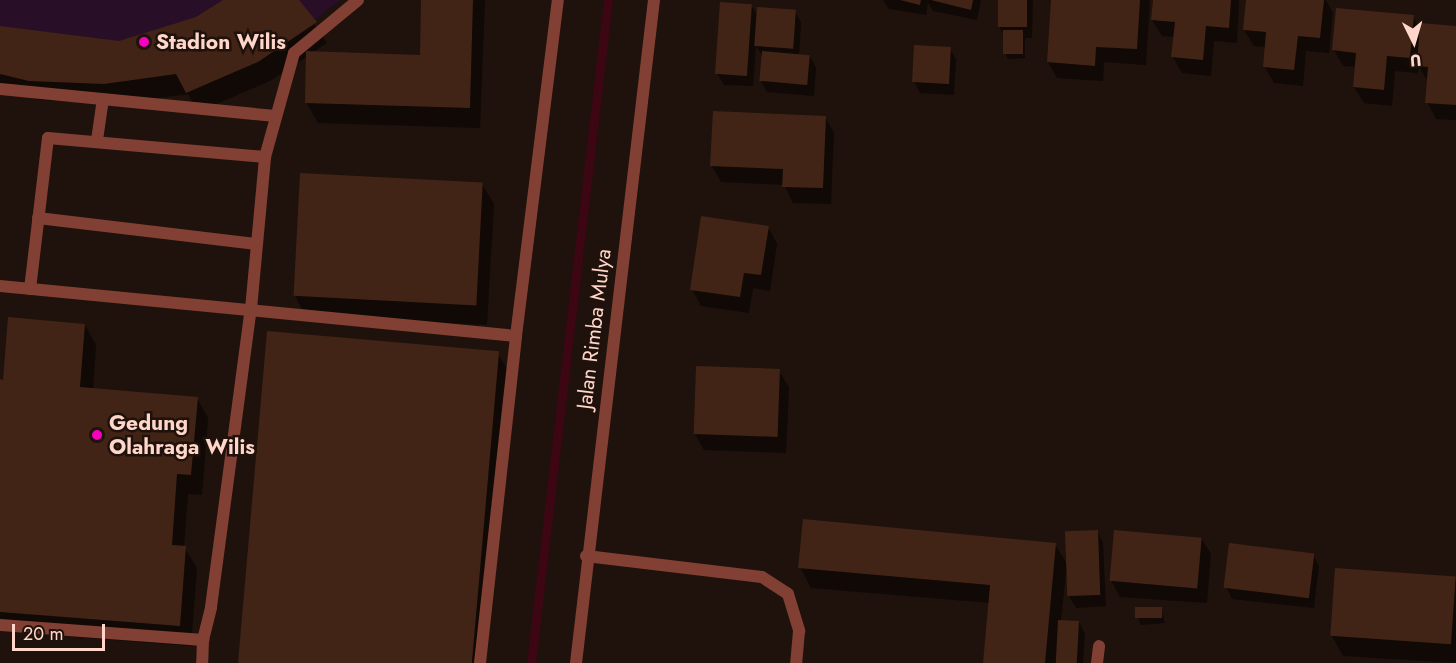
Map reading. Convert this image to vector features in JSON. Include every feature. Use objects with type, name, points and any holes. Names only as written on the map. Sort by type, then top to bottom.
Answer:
[{"type":"street","points":[[202,663],[203,640],[211,607],[251,309],[265,157],[294,53],[358,0]]},
{"type":"street","points":[[480,663],[516,336],[558,0]]},
{"type":"street","name":"Jalan Rimba Mulya","points":[[576,663],[586,556],[654,0]]},
{"type":"street","points":[[0,89],[276,116]]},
{"type":"street","points":[[97,140],[103,99]]},
{"type":"street","points":[[30,289],[48,138],[97,140],[265,157]]},
{"type":"street","points":[[38,218],[256,244]]},
{"type":"street","points":[[0,286],[516,336]]},
{"type":"street","points":[[586,556],[762,577],[788,594],[799,630],[796,663]]},
{"type":"street","points":[[0,625],[203,640]]},
{"type":"street","points":[[1097,663],[1099,645]]},
{"type":"shaded area","name":"Stadion Wilis","points":[[0,0],[341,0],[258,62],[186,93],[176,74],[29,81],[0,74]]},
{"type":"building","name":"Stadion Wilis","points":[[223,0],[299,0],[317,22],[258,62],[186,93],[176,74],[104,84],[29,81],[0,74],[0,26],[119,41],[196,17]]},
{"type":"building","points":[[421,0],[473,0],[470,108],[305,103],[306,51],[420,55]]},
{"type":"building","points":[[900,0],[921,0],[920,5]]},
{"type":"building","points":[[931,0],[973,0],[971,10]]},
{"type":"building","points":[[998,0],[1027,0],[1027,27],[998,27]]},
{"type":"building","points":[[1051,0],[1140,0],[1137,49],[1096,47],[1095,66],[1047,62]]},
{"type":"building","points":[[1153,0],[1231,0],[1229,28],[1206,26],[1203,60],[1171,57],[1175,22],[1151,20]]},
{"type":"building","points":[[1246,0],[1324,0],[1320,38],[1298,36],[1294,70],[1263,67],[1266,32],[1243,30]]},
{"type":"building","points":[[720,2],[752,4],[747,76],[715,74]]},
{"type":"building","points":[[757,7],[796,10],[793,49],[754,46]]},
{"type":"building","points":[[1336,8],[1414,15],[1410,58],[1387,56],[1384,90],[1353,87],[1356,53],[1332,50]]},
{"type":"building","points":[[1420,23],[1456,26],[1456,105],[1425,103],[1428,67],[1417,66]]},
{"type":"building","points":[[1003,30],[1023,30],[1023,54],[1003,54]]},
{"type":"building","points":[[914,45],[951,47],[949,84],[912,82]]},
{"type":"building","points":[[762,51],[810,55],[807,85],[759,81]]},
{"type":"building","points":[[713,111],[826,116],[823,188],[782,187],[783,169],[710,166]]},
{"type":"building","points":[[300,173],[483,183],[476,305],[294,296]]},
{"type":"building","points":[[701,216],[769,226],[761,275],[744,273],[740,297],[690,290]]},
{"type":"building","name":"Gedung Olahraga Wilis","points":[[8,317],[85,324],[80,387],[198,397],[191,475],[177,474],[172,545],[186,546],[180,626],[0,612],[0,379],[3,380]]},
{"type":"building","points":[[267,331],[499,351],[472,663],[238,663]]},
{"type":"building","points":[[696,366],[780,369],[778,437],[694,434]]},
{"type":"building","points":[[803,519],[1056,543],[1045,663],[983,663],[990,585],[798,568]]},
{"type":"building","points":[[1098,530],[1100,595],[1067,596],[1065,531]]},
{"type":"building","points":[[1114,530],[1202,538],[1197,588],[1110,581]]},
{"type":"building","points":[[1229,543],[1314,553],[1309,598],[1224,588]]},
{"type":"building","points":[[1335,568],[1456,576],[1451,644],[1330,636]]},
{"type":"building","points":[[1135,607],[1162,607],[1162,618],[1135,618]]},
{"type":"building","points":[[1058,620],[1079,621],[1077,663],[1056,663]]},
{"type":"waterway","points":[[531,663],[608,0]]},
{"type":"place","name":"Stadion Wilis","points":[[144,42]]},
{"type":"place","name":"Gedung Olahraga Wilis","points":[[97,435]]}]
